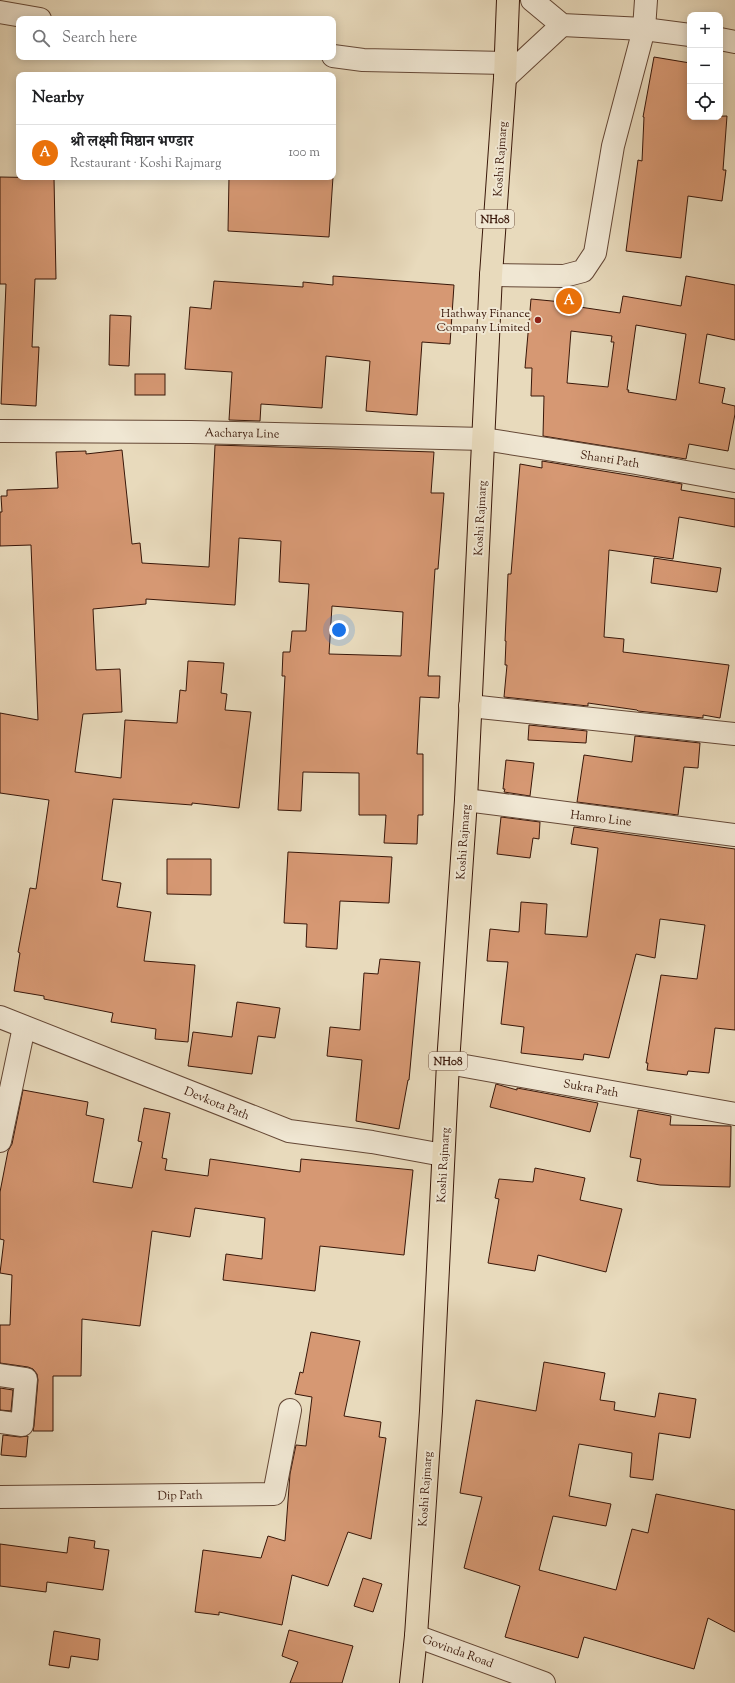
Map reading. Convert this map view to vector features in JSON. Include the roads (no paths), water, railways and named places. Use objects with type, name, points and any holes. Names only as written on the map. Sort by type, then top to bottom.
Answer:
[{"type":"main road","name":"Koshi Rajmarg","points":[[411,1683],[416,1636],[431,1411],[448,1063],[466,800],[491,275],[505,71],[508,0]]},
{"type":"street","points":[[532,0],[562,25],[644,28],[687,35]]},
{"type":"street","points":[[491,275],[564,276],[583,271],[595,253],[613,146],[644,28],[646,0]]},
{"type":"street","points":[[0,12],[23,16]]},
{"type":"street","points":[[336,56],[363,60],[505,71],[562,25]]},
{"type":"street","points":[[723,40],[735,42]]},
{"type":"street","name":"Aacharya Line","points":[[0,431],[191,432],[484,439]]},
{"type":"street","name":"Shanti Path","points":[[484,439],[636,463],[735,482]]},
{"type":"street","points":[[470,706],[735,734]]},
{"type":"street","name":"Hamro Line","points":[[466,800],[735,835]]},
{"type":"street","name":"Devkota Path","points":[[0,1018],[289,1131],[372,1142],[443,1155]]},
{"type":"street","points":[[0,1140],[24,1027]]},
{"type":"street","name":"Sukra Path","points":[[448,1063],[735,1114]]},
{"type":"street","points":[[0,1375],[26,1378],[22,1425],[0,1422]]},
{"type":"street","name":"Dip Path","points":[[0,1497],[274,1494],[290,1410]]},
{"type":"street","name":"Govinda Road","points":[[416,1636],[544,1683]]},
{"type":"place","name":"श्री लक्ष्मी मिष्ठान भण्डार","points":[[569,301]]},
{"type":"place","name":"Hathway Finance Company Limited","points":[[538,320]]}]
